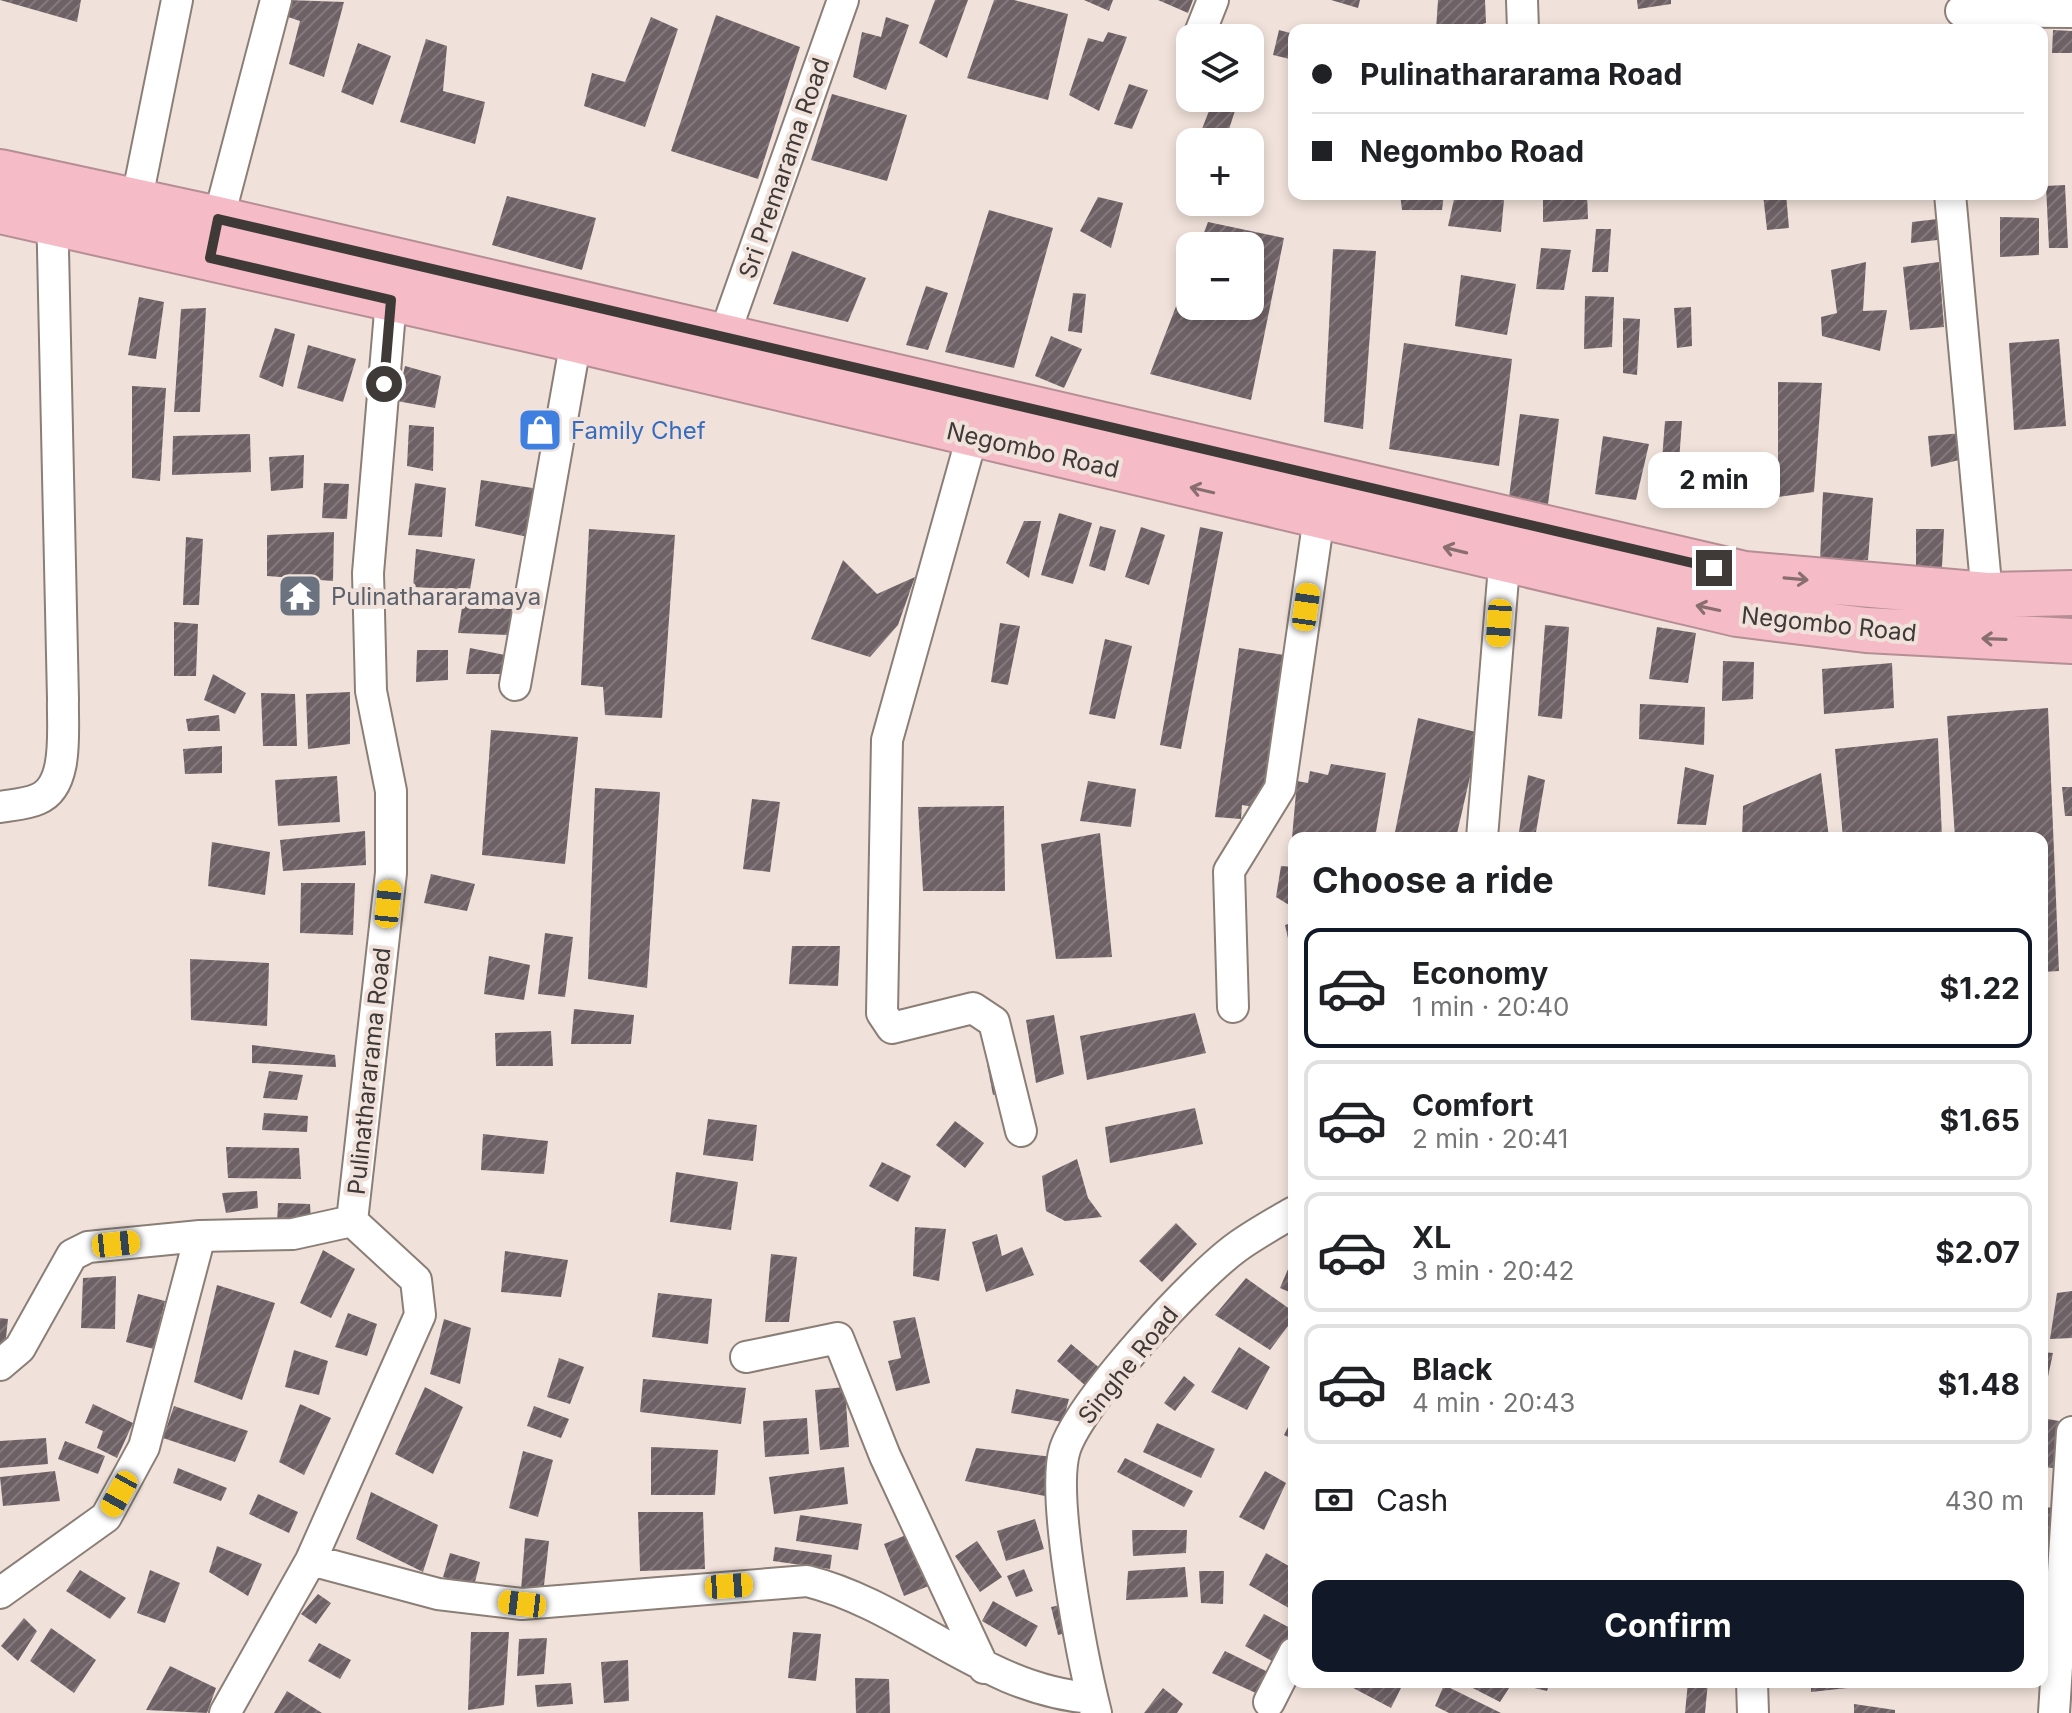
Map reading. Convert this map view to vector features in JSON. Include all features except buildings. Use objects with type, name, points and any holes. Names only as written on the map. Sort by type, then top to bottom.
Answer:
[{"type":"highway","name":"Negombo Road","points":[[0,172],[52,203],[214,238],[724,336],[978,416],[1319,517],[1744,574],[1987,595],[2072,593]]},
{"type":"highway","name":"Negombo Road","points":[[0,211],[52,203]]},
{"type":"highway","name":"Negombo Road","points":[[214,238],[391,300],[576,340],[978,416],[1506,541],[1737,614],[1866,630],[2072,641]]},
{"type":"street","points":[[132,220],[177,0]]},
{"type":"street","points":[[214,238],[276,0]]},
{"type":"street","name":"Sri Premarama Road","points":[[724,336],[843,0]]},
{"type":"street","points":[[1204,24],[1213,0]]},
{"type":"street","points":[[1522,0],[1523,24]]},
{"type":"street","points":[[1961,14],[2072,12]]},
{"type":"street","points":[[1951,200],[1987,595]]},
{"type":"street","points":[[0,807],[40,799],[56,782],[61,758],[63,699],[52,203]]},
{"type":"street","name":"Pulinathararama Road","points":[[352,1221],[391,873],[391,791],[371,691],[368,573],[391,300]]},
{"type":"street","points":[[515,685],[576,340]]},
{"type":"street","points":[[978,416],[887,740],[882,1013],[892,1028],[973,1008],[994,1022],[1021,1131]]},
{"type":"street","points":[[1233,1007],[1229,871],[1280,788],[1319,517]]},
{"type":"street","points":[[1482,832],[1506,541]]},
{"type":"street","name":"Singhe Road","points":[[1094,1706],[1060,1496],[1065,1450],[1086,1409],[1192,1286],[1237,1246],[1288,1216]]},
{"type":"street","points":[[0,1365],[20,1348],[72,1255],[88,1247],[200,1236],[293,1234],[352,1221],[416,1280],[420,1315],[311,1560],[225,1713]]},
{"type":"street","points":[[0,1593],[106,1517],[144,1447],[200,1236]]},
{"type":"street","points":[[746,1357],[838,1338],[885,1456],[984,1668]]},
{"type":"street","points":[[2054,1713],[2072,1432]]},
{"type":"street","points":[[311,1560],[438,1594],[522,1604],[807,1581],[844,1590],[984,1668],[1094,1706]]},
{"type":"street","points":[[1269,1702],[1288,1665]]},
{"type":"street","points":[[1752,1688],[1753,1713]]},
{"type":"place","name":"Family Chef","points":[[540,430]]},
{"type":"place","name":"Pulinathararamaya","points":[[300,596]]},
{"type":"route","points":[[384,384],[391,300],[210,258],[218,219],[1714,568]]}]
